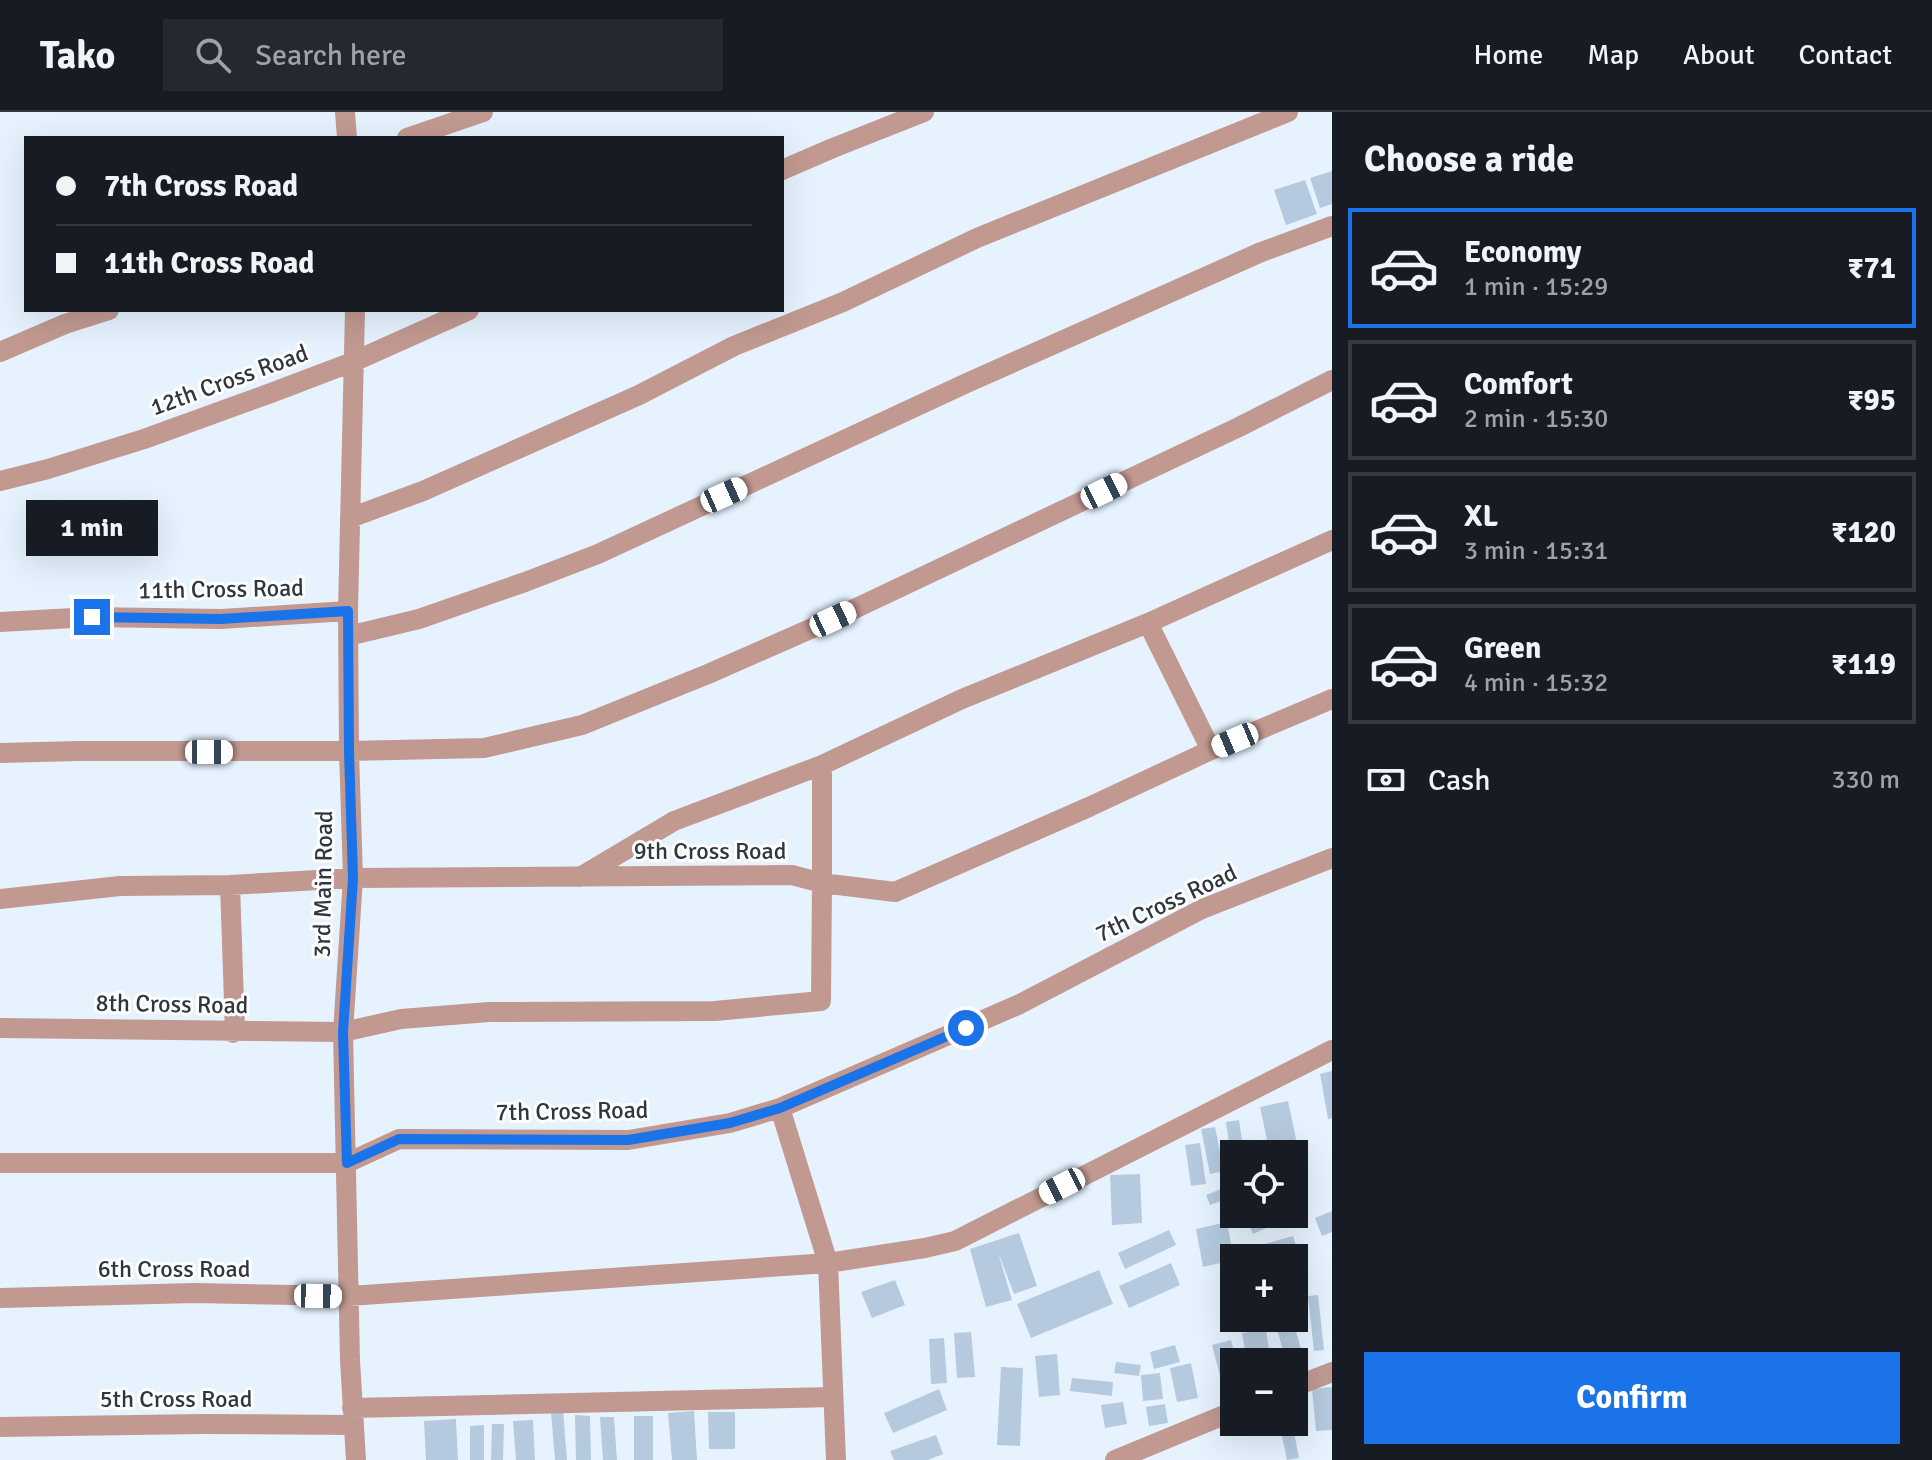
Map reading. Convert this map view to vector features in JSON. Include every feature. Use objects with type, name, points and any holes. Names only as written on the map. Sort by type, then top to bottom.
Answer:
[{"type":"street","points":[[345,112],[347,136]]},
{"type":"street","points":[[413,136],[483,112]]},
{"type":"street","points":[[784,169],[924,112]]},
{"type":"street","points":[[350,518],[423,491],[611,407],[734,346],[843,302],[977,238],[1288,112]]},
{"type":"street","points":[[348,636],[419,619],[598,554],[969,382],[1259,253],[1332,226]]},
{"type":"street","points":[[0,352],[65,324],[103,312]]},
{"type":"street","name":"3rd Main Road","points":[[355,312],[348,611],[353,878],[343,1032],[352,1416],[356,1460]]},
{"type":"street","name":"12th Cross Road","points":[[0,481],[144,439],[355,361],[465,312]]},
{"type":"street","points":[[0,753],[484,748],[582,725],[833,619],[1332,380]]},
{"type":"street","points":[[579,877],[674,821],[822,765],[962,699],[1148,623],[1332,540]]},
{"type":"street","name":"11th Cross Road","points":[[0,622],[92,617],[221,619],[348,611]]},
{"type":"street","points":[[1148,623],[1211,750]]},
{"type":"street","name":"9th Cross Road","points":[[0,899],[120,886],[230,885],[353,878],[792,875],[822,883],[895,892],[1332,699]]},
{"type":"street","points":[[343,1032],[401,1019],[489,1012],[715,1011],[821,1001],[822,765]]},
{"type":"street","name":"7th Cross Road","points":[[0,1163],[347,1163],[399,1139],[628,1140],[730,1123],[780,1108],[1020,1004],[1202,909],[1332,858]]},
{"type":"street","points":[[230,885],[234,1032]]},
{"type":"street","name":"8th Cross Road","points":[[0,1028],[343,1032]]},
{"type":"street","name":"6th Cross Road","points":[[0,1298],[195,1293],[349,1296],[828,1263],[925,1248],[955,1241],[1332,1050]]},
{"type":"street","points":[[780,1108],[828,1263],[836,1460]]},
{"type":"street","points":[[1308,1381],[1332,1372]]},
{"type":"street","name":"5th Cross Road","points":[[0,1427],[202,1424],[833,1397]]},
{"type":"street","points":[[1115,1460],[1220,1417]]},
{"type":"building","points":[[1332,171],[1332,204],[1320,208],[1310,178]]},
{"type":"building","points":[[1305,180],[1317,214],[1286,225],[1274,190]]},
{"type":"building","points":[[1332,1071],[1332,1118],[1328,1119],[1320,1074]]},
{"type":"building","points":[[1288,1101],[1296,1140],[1267,1140],[1260,1107]]},
{"type":"building","points":[[1239,1120],[1242,1140],[1229,1140],[1226,1122]]},
{"type":"building","points":[[1215,1127],[1220,1172],[1210,1174],[1201,1129]]},
{"type":"building","points":[[1200,1143],[1206,1184],[1191,1186],[1185,1145]]},
{"type":"building","points":[[1140,1174],[1142,1223],[1112,1225],[1110,1175]]},
{"type":"building","points":[[1220,1190],[1220,1202],[1210,1205],[1206,1195]]},
{"type":"building","points":[[1332,1211],[1332,1232],[1322,1236],[1315,1218]]},
{"type":"building","points":[[1220,1224],[1220,1228],[1228,1228],[1231,1244],[1220,1244],[1220,1263],[1203,1267],[1196,1229]]},
{"type":"building","points":[[1250,1228],[1266,1228],[1253,1234]]},
{"type":"building","points":[[1169,1230],[1176,1245],[1125,1269],[1118,1253]]},
{"type":"building","points":[[1019,1233],[1037,1286],[1014,1294],[998,1252],[1012,1300],[986,1307],[970,1249]]},
{"type":"building","points":[[1293,1236],[1295,1244],[1265,1244]]},
{"type":"building","points":[[1171,1263],[1180,1285],[1129,1308],[1119,1286]]},
{"type":"building","points":[[1099,1270],[1113,1304],[1031,1338],[1017,1304]]},
{"type":"building","points":[[895,1280],[905,1305],[872,1318],[861,1292]]},
{"type":"building","points":[[1318,1295],[1324,1350],[1314,1351],[1308,1296]]},
{"type":"building","points":[[971,1332],[975,1377],[957,1378],[954,1333]]},
{"type":"building","points":[[1266,1332],[1269,1348],[1245,1348],[1242,1333]]},
{"type":"building","points":[[1278,1332],[1296,1332],[1301,1348],[1282,1348]]},
{"type":"building","points":[[944,1338],[947,1383],[931,1384],[929,1339]]},
{"type":"building","points":[[1231,1340],[1233,1348],[1220,1348],[1220,1376],[1212,1345]]},
{"type":"building","points":[[1175,1345],[1180,1362],[1154,1369],[1150,1352]]},
{"type":"building","points":[[1057,1354],[1060,1395],[1039,1397],[1035,1356]]},
{"type":"building","points":[[1116,1362],[1141,1365],[1139,1376],[1114,1373]]},
{"type":"building","points":[[1191,1363],[1198,1398],[1177,1402],[1170,1368]]},
{"type":"building","points":[[1001,1367],[1023,1368],[1020,1446],[997,1445]]},
{"type":"building","points":[[1160,1373],[1163,1399],[1143,1401],[1141,1375]]},
{"type":"building","points":[[1072,1378],[1113,1382],[1112,1396],[1070,1391]]},
{"type":"building","points":[[1332,1387],[1332,1430],[1316,1431],[1312,1389]]},
{"type":"building","points":[[939,1389],[947,1410],[893,1433],[884,1413]]},
{"type":"building","points":[[1123,1402],[1127,1424],[1105,1428],[1101,1405]]},
{"type":"building","points":[[1165,1404],[1168,1423],[1149,1426],[1146,1407]]},
{"type":"building","points":[[563,1411],[567,1460],[555,1460],[551,1412]]},
{"type":"building","points":[[694,1411],[697,1460],[672,1460],[668,1413]]},
{"type":"building","points":[[708,1412],[735,1412],[735,1449],[709,1449]]},
{"type":"building","points":[[575,1415],[590,1416],[591,1460],[576,1460]]},
{"type":"building","points":[[634,1416],[653,1416],[653,1460],[634,1460]]},
{"type":"building","points":[[600,1417],[614,1417],[617,1460],[603,1460]]},
{"type":"building","points":[[456,1419],[458,1460],[426,1460],[424,1421]]},
{"type":"building","points":[[533,1420],[535,1460],[516,1460],[513,1421]]},
{"type":"building","points":[[492,1424],[504,1424],[503,1460],[491,1460]]},
{"type":"building","points":[[484,1425],[484,1460],[470,1460],[470,1426]]},
{"type":"building","points":[[936,1435],[943,1454],[928,1460],[894,1460],[890,1451]]},
{"type":"building","points":[[1282,1436],[1295,1436],[1299,1458],[1287,1460]]},
{"type":"route","points":[[92,617],[221,619],[348,611],[353,878],[343,1032],[347,1163],[399,1139],[628,1140],[730,1123],[780,1108],[966,1028]]}]
